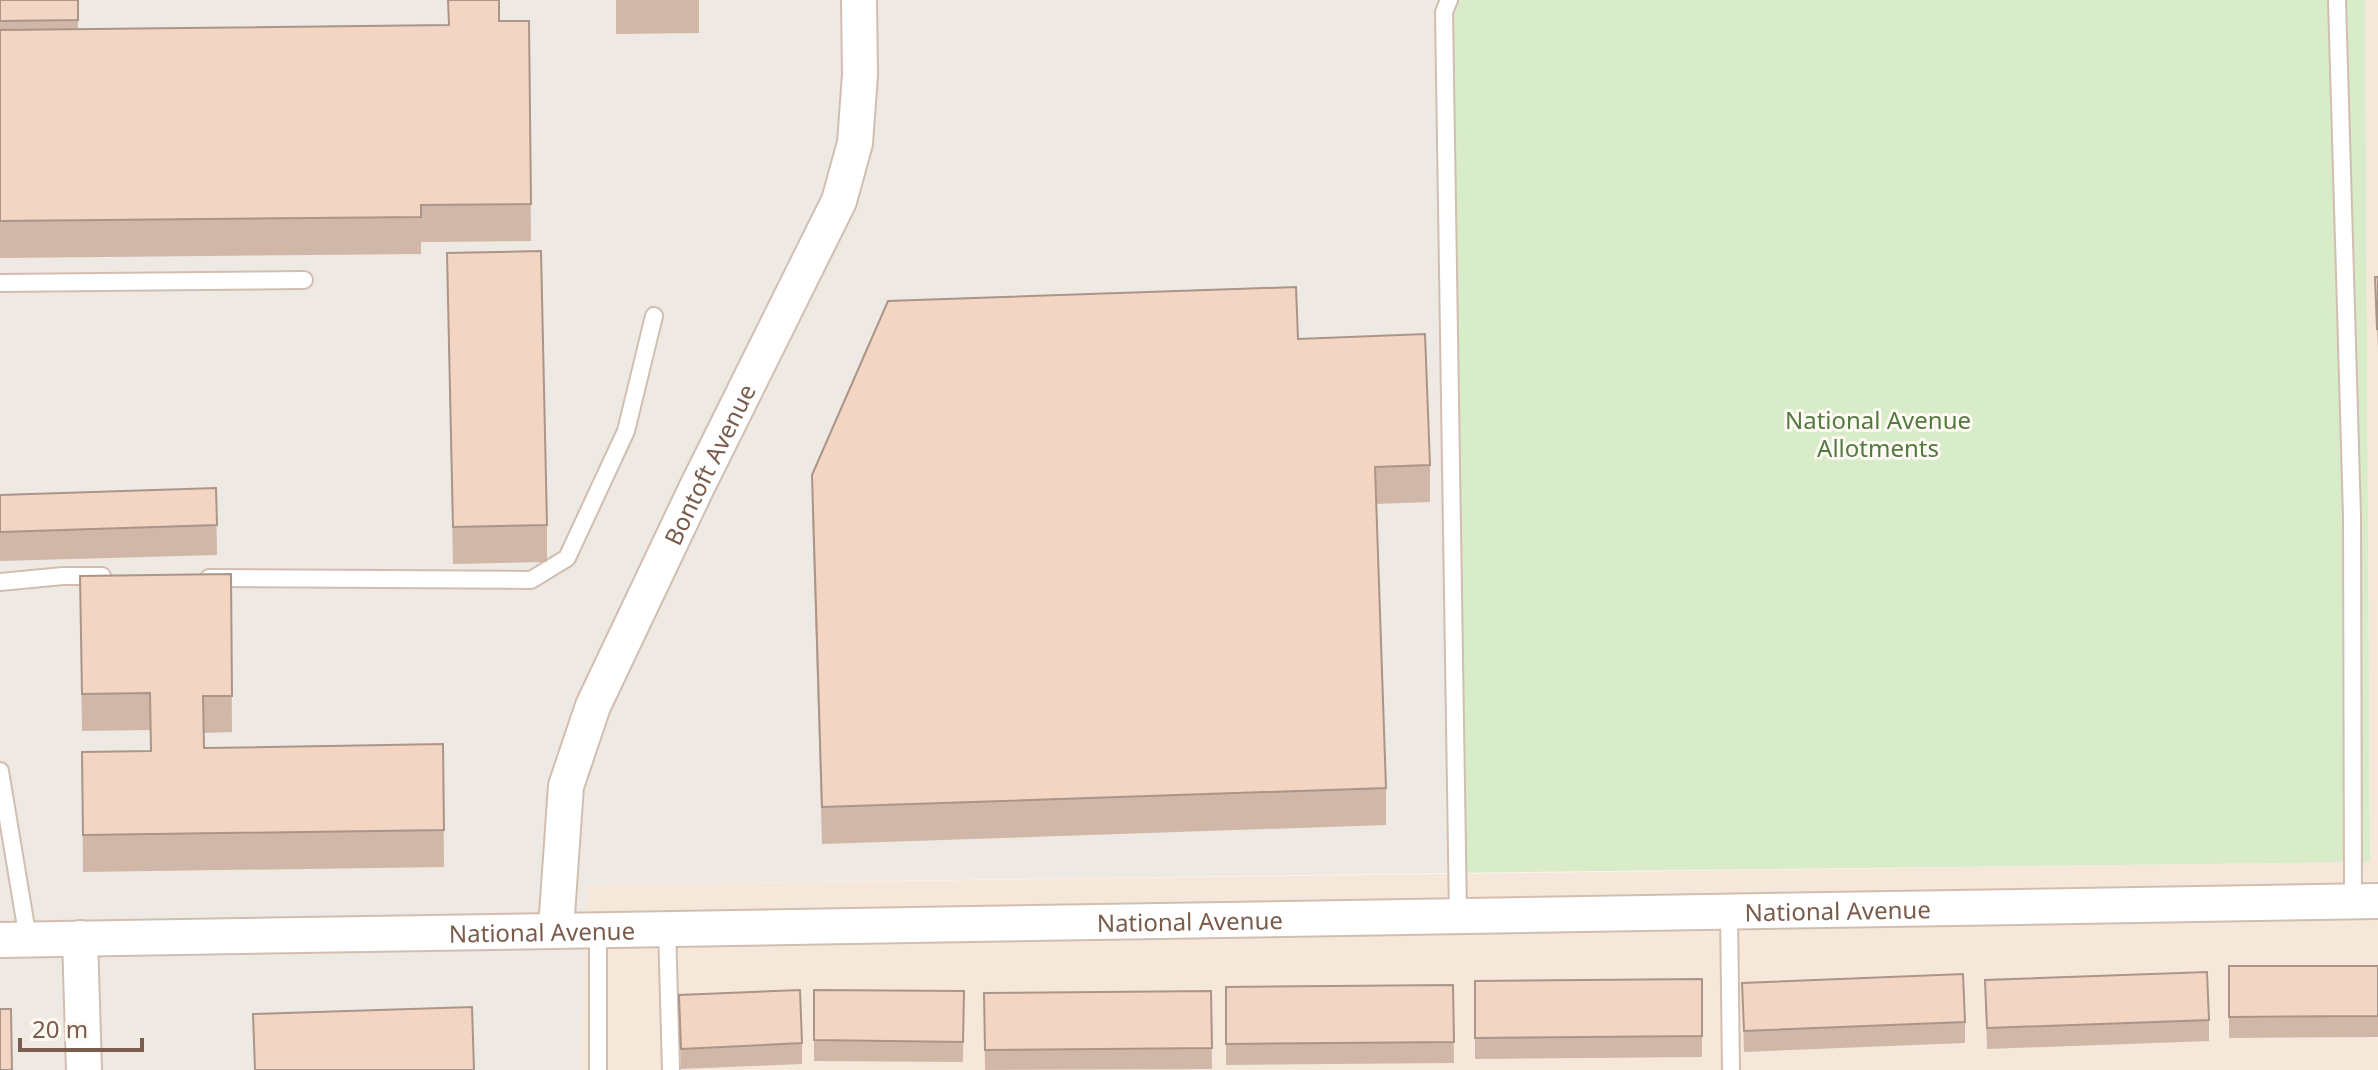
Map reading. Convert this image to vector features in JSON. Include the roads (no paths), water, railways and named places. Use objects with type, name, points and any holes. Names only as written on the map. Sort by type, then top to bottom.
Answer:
[{"type":"street","name":"Bontoft Avenue","points":[[556,929],[566,786],[593,706],[696,489],[839,201],[855,143],[860,75],[859,0]]},
{"type":"street","name":"National Avenue","points":[[14,940],[598,928],[2366,902]]},
{"type":"street","points":[[80,938],[84,1070]]},
{"type":"lane","points":[[1449,0],[1444,12],[1458,916]]},
{"type":"lane","points":[[2337,0],[2366,902]]},
{"type":"lane","points":[[0,283],[304,280]]},
{"type":"lane","points":[[199,578],[531,580],[567,558],[626,431],[654,316]]},
{"type":"lane","points":[[0,582],[63,576],[123,577]]},
{"type":"lane","points":[[0,771],[14,940]]},
{"type":"lane","points":[[1729,911],[1731,1070]]},
{"type":"lane","points":[[667,927],[671,1070]]},
{"type":"lane","points":[[598,928],[598,1070]]},
{"type":"park label","name":"National Avenue Allotments","points":[[1878,433]]}]
